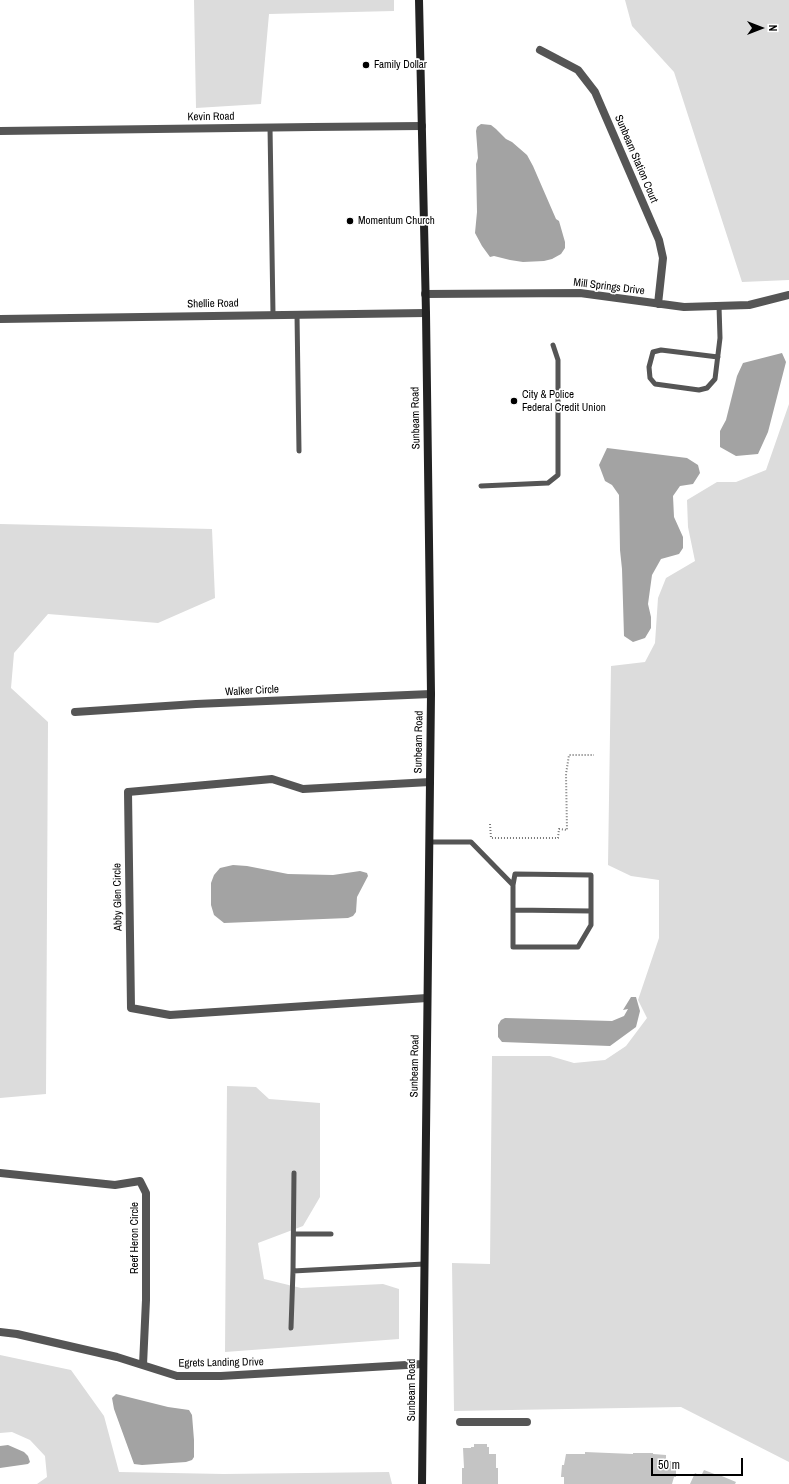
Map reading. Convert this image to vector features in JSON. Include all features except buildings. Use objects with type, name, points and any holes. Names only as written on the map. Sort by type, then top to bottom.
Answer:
[{"type":"street","name":"Sunbeam Road","points":[[418,0],[426,313],[431,694],[422,1484]]},
{"type":"street","name":"Sunbeam Station Court","points":[[540,50],[578,70],[595,92],[659,240],[663,258],[658,304]]},
{"type":"street","name":"Kevin Road","points":[[0,131],[422,126]]},
{"type":"street","name":"Mill Springs Drive","points":[[425,294],[580,293],[684,307],[749,305],[789,295]]},
{"type":"street","name":"Shellie Road","points":[[0,319],[426,313]]},
{"type":"street","name":"Walker Circle","points":[[75,712],[219,703],[431,694]]},
{"type":"street","name":"Abby Glen Circle","points":[[427,998],[170,1015],[131,1008],[128,792],[272,779],[304,789],[430,782]]},
{"type":"street","name":"Reef Heron Circle","points":[[0,1173],[115,1185],[140,1181],[146,1193],[146,1300],[143,1365]]},
{"type":"street","name":"Egrets Landing Drive","points":[[0,1332],[17,1334],[117,1357],[177,1376],[221,1376],[423,1364]]},
{"type":"street","points":[[460,1422],[527,1422]]},
{"type":"lane","points":[[270,127],[273,314]]},
{"type":"lane","points":[[718,356],[661,350],[654,352],[649,367],[650,378],[654,384],[699,390],[707,388],[715,379],[718,356],[720,338],[719,306]]},
{"type":"lane","points":[[297,314],[299,452]]},
{"type":"lane","points":[[481,486],[548,483],[558,475],[558,360],[553,345]]},
{"type":"lane","points":[[429,842],[470,842],[513,885]]},
{"type":"lane","points":[[515,874],[591,875],[591,924],[578,947],[513,947],[513,885],[515,874]]},
{"type":"lane","points":[[513,910],[591,910]]},
{"type":"lane","points":[[292,1328],[294,1173]]},
{"type":"lane","points":[[294,1234],[331,1234]]},
{"type":"lane","points":[[293,1271],[424,1264]]},
{"type":"path","points":[[490,824],[491,838],[558,838],[560,829],[567,830],[566,774],[569,755],[594,755]]},
{"type":"shaded area","points":[[194,0],[394,0],[394,11],[269,14],[261,104],[196,108]]},
{"type":"shaded area","points":[[625,0],[789,0],[789,280],[742,282],[674,72],[632,26]]},
{"type":"shaded area","points":[[481,124],[491,125],[527,155],[556,219],[559,221],[565,242],[565,248],[561,254],[544,261],[523,262],[494,256],[490,257],[482,246],[475,233],[477,212],[476,164],[478,158],[476,131],[477,127]]},
{"type":"shaded area","points":[[782,353],[786,362],[768,432],[758,454],[736,456],[720,447],[720,431],[726,420],[737,376],[743,363]]},
{"type":"shaded area","points":[[789,404],[789,1462],[681,1407],[454,1411],[452,1263],[490,1264],[492,1056],[550,1056],[574,1063],[605,1060],[626,1046],[647,1018],[638,1000],[659,938],[659,880],[631,876],[608,865],[611,666],[645,662],[655,643],[658,598],[666,578],[695,561],[688,527],[687,500],[717,482],[736,482],[766,470]]},
{"type":"shaded area","points":[[607,448],[687,458],[698,465],[700,473],[693,484],[680,486],[673,496],[674,517],[683,537],[683,548],[679,554],[661,559],[652,575],[648,604],[651,617],[651,628],[645,638],[633,642],[624,636],[619,495],[612,485],[605,481],[599,465]]},
{"type":"shaded area","points":[[0,524],[212,529],[215,598],[158,623],[48,614],[14,653],[11,688],[48,722],[46,1094],[0,1098]]},
{"type":"shaded area","points":[[233,865],[247,866],[288,874],[333,875],[360,871],[367,873],[368,876],[357,897],[356,912],[353,916],[348,918],[224,923],[214,915],[211,905],[211,883],[214,875],[220,868]]},
{"type":"shaded area","points":[[631,997],[636,997],[640,1011],[636,1027],[610,1046],[502,1042],[498,1037],[498,1025],[501,1020],[505,1018],[612,1021],[624,1016],[628,1009],[623,1010]]},
{"type":"shaded area","points":[[227,1086],[256,1087],[269,1099],[320,1103],[320,1197],[303,1226],[258,1243],[264,1279],[301,1288],[383,1284],[399,1289],[399,1339],[225,1352]]},
{"type":"shaded area","points":[[0,1355],[71,1370],[104,1416],[119,1472],[224,1474],[389,1472],[392,1484],[37,1484],[47,1477],[45,1456],[30,1440],[12,1432],[0,1433]]},
{"type":"shaded area","points":[[116,1394],[168,1407],[189,1410],[192,1415],[194,1440],[194,1457],[192,1460],[186,1462],[142,1465],[134,1464],[114,1409],[112,1398]]},
{"type":"shaded area","points":[[8,1445],[24,1452],[28,1456],[30,1462],[28,1464],[0,1468],[0,1446]]},
{"type":"place","name":"Family Dollar","points":[[366,65]]},
{"type":"place","name":"Momentum Church","points":[[350,221]]},
{"type":"place","name":"City & Police Federal Credit Union","points":[[514,401]]}]
